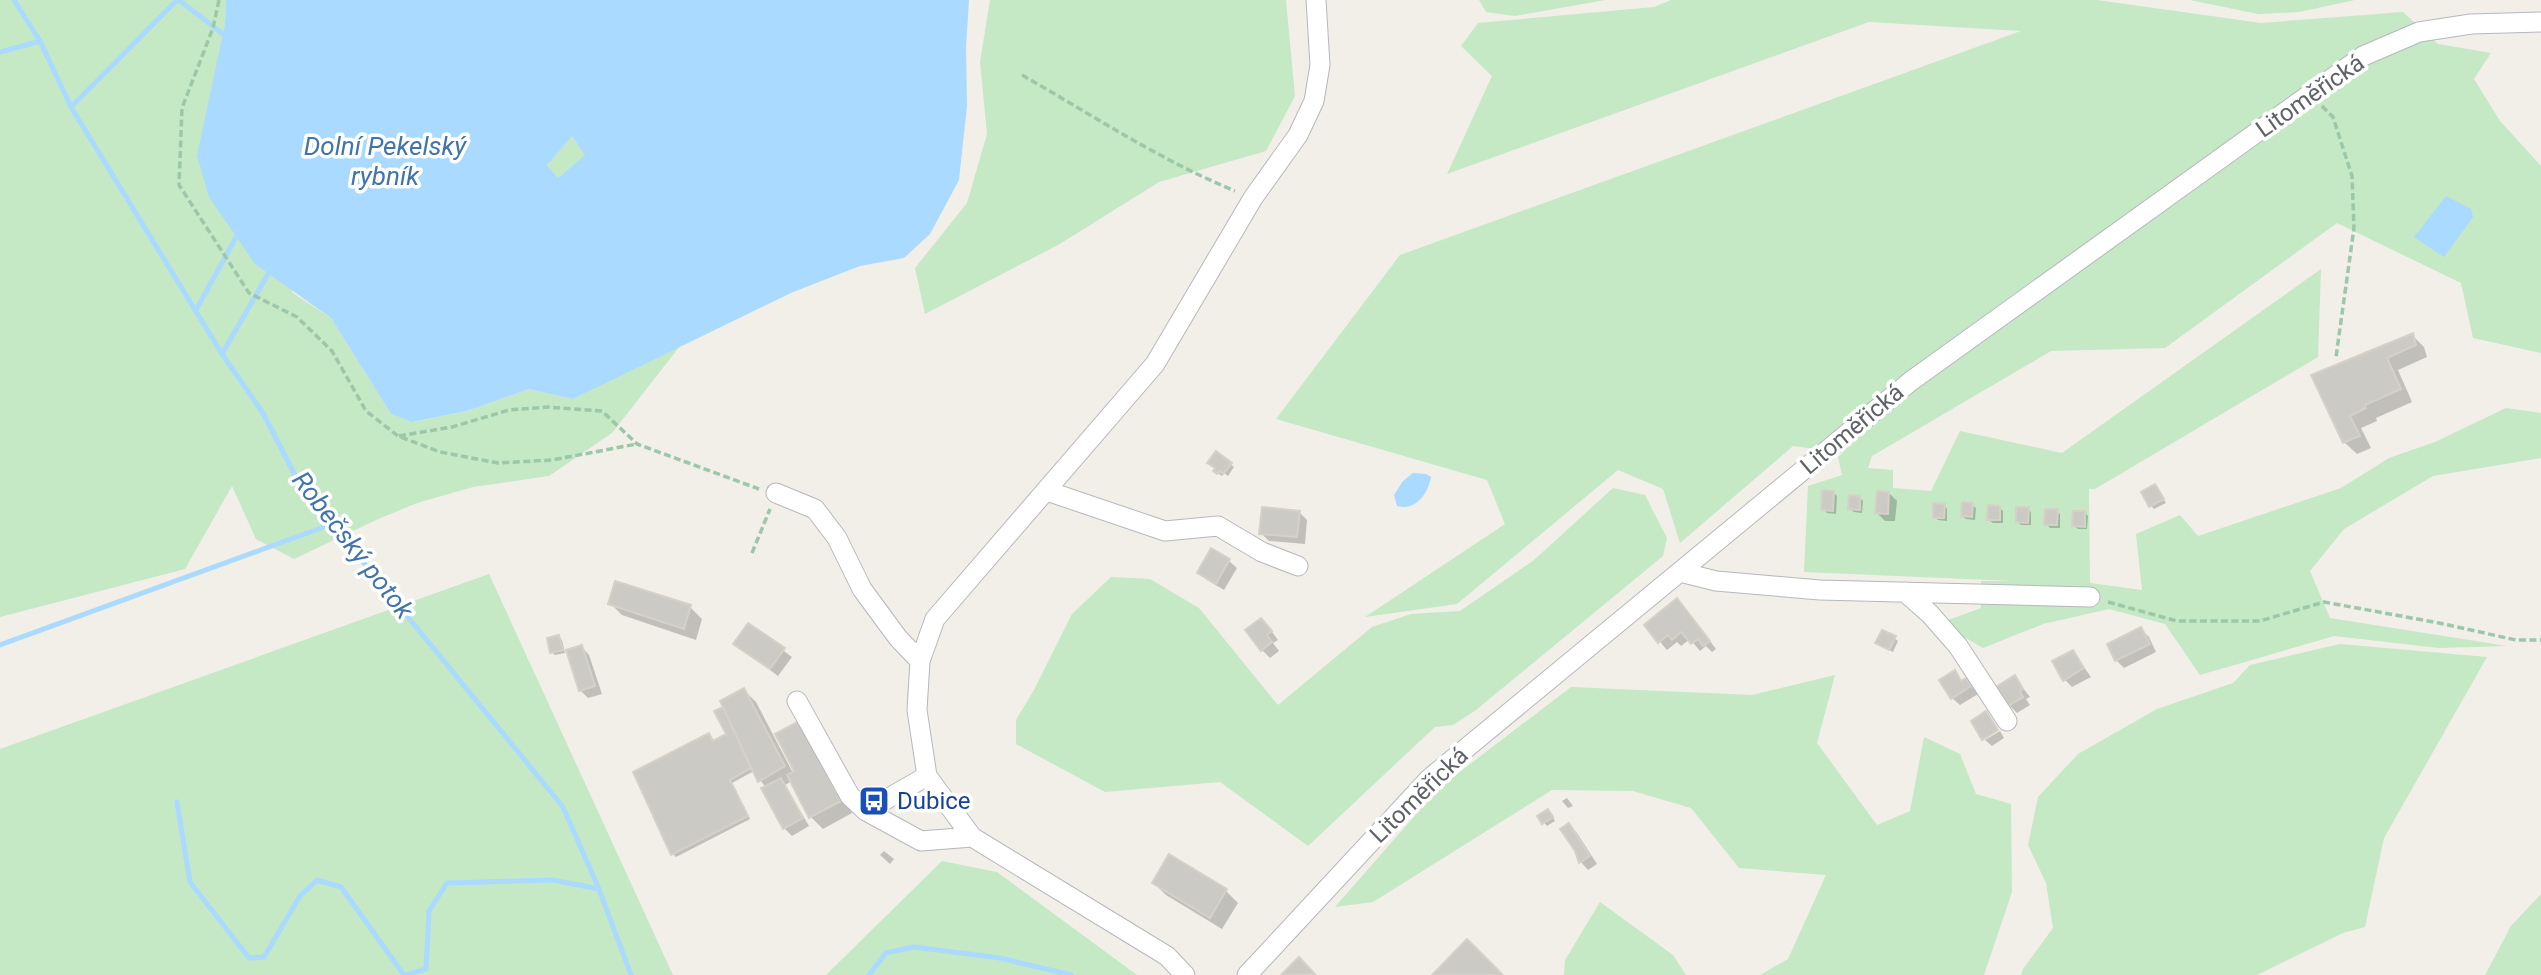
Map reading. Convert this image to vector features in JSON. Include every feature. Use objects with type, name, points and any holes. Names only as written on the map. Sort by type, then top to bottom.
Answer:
[{"type":"street","points":[[1185,975],[1167,956],[972,837],[927,776],[917,710],[920,660],[935,619],[1155,364],[1253,198],[1298,135],[1314,102],[1320,65],[1316,0]]},
{"type":"street","name":"Litoměřická","points":[[1247,975],[1430,778],[1911,381],[2363,56],[2419,32],[2471,24],[2541,22]]},
{"type":"street","points":[[1047,491],[1165,531],[1218,526],[1262,552],[1298,566]]},
{"type":"street","points":[[776,493],[816,509],[837,538],[862,589],[898,638],[920,660]]},
{"type":"street","points":[[1680,572],[1716,581],[1820,590],[2090,597]]},
{"type":"street","points":[[1905,592],[1930,614],[1958,646],[2007,721]]},
{"type":"street","points":[[797,701],[850,796],[866,811],[921,841],[972,837]]},
{"type":"street","points":[[866,811],[927,776]]},
{"type":"path","points":[[219,0],[213,28],[182,108],[178,185],[249,293],[297,317],[332,351],[366,411],[398,436],[440,452],[498,463],[552,460],[638,444]]},
{"type":"path","points":[[1022,75],[1145,147],[1204,178],[1253,198]]},
{"type":"path","points":[[2311,95],[2333,117],[2352,176],[2354,228],[2336,357]]},
{"type":"path","points":[[398,436],[452,428],[509,410],[582,408],[602,411],[638,444],[746,485],[776,493],[752,552]]},
{"type":"path","points":[[2090,597],[2177,621],[2260,621],[2324,602],[2515,640],[2541,640]]},
{"type":"green space","points":[[0,0],[226,0],[225,24],[213,87],[293,293],[331,318],[391,414],[413,422],[467,411],[529,389],[573,399],[680,346],[612,433],[549,476],[473,487],[417,503],[294,559],[256,539],[232,486],[185,569],[0,617]]},
{"type":"green space","points":[[990,0],[1286,0],[1295,96],[1266,151],[1159,182],[1058,245],[925,314],[915,268],[967,203],[987,134],[980,62]]},
{"type":"green space","points":[[1479,0],[1605,0],[1515,16],[1486,12]]},
{"type":"green space","points":[[1671,0],[2097,0],[2261,23],[2403,12],[2438,44],[2491,53],[2474,79],[2500,121],[2541,166],[2541,353],[2473,338],[2461,283],[2337,223],[2165,348],[2051,351],[1872,456],[1868,468],[1893,470],[1893,488],[1931,491],[1960,431],[2062,453],[2321,269],[2318,357],[2095,489],[2089,489],[2090,583],[2142,590],[2136,534],[2180,515],[2198,536],[2341,488],[2389,458],[2435,442],[2506,408],[2541,413],[2541,458],[2433,476],[2344,529],[2310,571],[2330,618],[2507,646],[2439,648],[2334,636],[2200,675],[2165,624],[2109,609],[2043,624],[1983,648],[1940,623],[1981,608],[1981,581],[2013,581],[1804,572],[1808,486],[1842,475],[1838,457],[1843,453],[1793,446],[1680,543],[1663,489],[1618,470],[1457,604],[1365,617],[1505,524],[1487,480],[1276,419],[1400,255],[2021,31],[1869,22],[1447,174],[1492,76],[1461,46],[1478,23],[1654,7]]},
{"type":"green space","points":[[2190,0],[2355,0],[2299,12],[2258,14]]},
{"type":"green space","points":[[571,135],[586,155],[558,178],[547,165]]},
{"type":"green space","points":[[1613,488],[1645,495],[1667,538],[1663,556],[1476,710],[1453,725],[1435,727],[1308,846],[1220,782],[1105,792],[1016,744],[1016,720],[1072,614],[1111,577],[1150,579],[1199,608],[1278,705],[1372,627],[1411,614],[1460,611],[1534,560]]},
{"type":"green space","points":[[489,574],[673,975],[0,975],[0,749]]},
{"type":"green space","points":[[2340,644],[2487,657],[2384,838],[2365,927],[2343,933],[2257,975],[2021,975],[2053,928],[2046,883],[2028,845],[2038,797],[2078,754],[2157,709],[2233,683],[2250,665]]},
{"type":"green space","points":[[1835,675],[1817,743],[1877,825],[1910,811],[1924,737],[1960,754],[1976,794],[2011,804],[2012,892],[1984,975],[1760,975],[1788,959],[1826,875],[1739,868],[1691,808],[1633,791],[1552,790],[1373,902],[1335,907],[1440,787],[1571,687],[1752,695]]},
{"type":"green space","points":[[942,861],[997,872],[1137,975],[826,975]]},
{"type":"green space","points":[[2541,894],[2541,975],[2485,975],[2511,926]]},
{"type":"green space","points":[[1600,902],[1673,955],[1686,975],[1564,975],[1565,960]]},
{"type":"water","name":"Dolní Pekelský rybník","points":[[226,0],[969,0],[966,47],[967,106],[959,180],[930,234],[904,258],[860,266],[793,292],[573,399],[529,389],[467,411],[412,422],[391,414],[331,318],[255,264],[209,197],[197,156],[225,24]],"holes":[[[572,136],[585,155],[558,178],[547,165]]]},
{"type":"water","points":[[2446,196],[2471,209],[2473,217],[2444,257],[2414,237]]},
{"type":"water","points":[[1413,473],[1431,477],[1427,489],[1415,504],[1397,506],[1394,495],[1403,481]]},
{"type":"building","points":[[2413,333],[2416,345],[2387,358],[2401,389],[2365,405],[2366,408],[2350,416],[2360,436],[2343,443],[2311,375]]},
{"type":"building","points":[[1216,451],[1232,463],[1223,474],[1220,471],[1217,474],[1213,471],[1215,468],[1207,463]]},
{"type":"building","points":[[2155,484],[2164,499],[2149,507],[2141,492]]},
{"type":"building","points":[[1822,490],[1834,491],[1833,511],[1821,510]]},
{"type":"building","points":[[1877,491],[1889,492],[1888,514],[1875,513]]},
{"type":"building","points":[[1849,495],[1860,496],[1860,510],[1848,509]]},
{"type":"building","points":[[1962,502],[1973,503],[1972,517],[1961,516]]},
{"type":"building","points":[[1933,503],[1945,504],[1944,518],[1933,518]]},
{"type":"building","points":[[1988,505],[2000,506],[2000,520],[1987,520]]},
{"type":"building","points":[[1262,507],[1300,511],[1297,537],[1259,534]]},
{"type":"building","points":[[2016,507],[2029,507],[2028,523],[2016,522]]},
{"type":"building","points":[[2045,509],[2058,509],[2057,525],[2044,525]]},
{"type":"building","points":[[2073,511],[2085,511],[2085,527],[2072,526]]},
{"type":"building","points":[[1211,548],[1230,559],[1216,584],[1197,573]]},
{"type":"building","points":[[615,581],[691,605],[684,629],[608,604]]},
{"type":"building","points":[[1677,598],[1710,641],[1703,646],[1698,639],[1691,644],[1681,632],[1672,640],[1668,635],[1658,643],[1644,625]]},
{"type":"building","points":[[1261,618],[1272,631],[1267,635],[1272,642],[1261,651],[1245,630]]},
{"type":"building","points":[[748,623],[785,648],[770,669],[733,644]]},
{"type":"building","points":[[2141,627],[2150,644],[2115,661],[2107,644]]},
{"type":"building","points":[[1882,630],[1896,636],[1889,650],[1875,643]]},
{"type":"building","points":[[559,635],[563,650],[550,653],[547,638]]},
{"type":"building","points":[[582,645],[595,686],[579,691],[566,650]]},
{"type":"building","points":[[2073,650],[2084,668],[2063,681],[2052,661]]},
{"type":"building","points":[[1955,670],[1961,681],[1966,678],[1971,686],[1951,699],[1939,680]]},
{"type":"building","points":[[2015,675],[2023,689],[2020,691],[2023,697],[2008,706],[1996,687]]},
{"type":"building","points":[[744,688],[785,766],[758,782],[720,701]]},
{"type":"building","points":[[723,707],[751,768],[730,780],[748,816],[671,855],[633,772],[709,733],[713,741],[726,734],[714,711]]},
{"type":"building","points":[[1986,711],[1998,730],[1982,740],[1971,721]]},
{"type":"building","points":[[799,721],[841,801],[809,818],[787,775],[794,771],[775,734]]},
{"type":"building","points":[[781,778],[803,818],[783,829],[761,788]]},
{"type":"building","points":[[1548,809],[1553,817],[1542,824],[1537,816]]},
{"type":"building","points":[[1569,823],[1590,856],[1579,863],[1575,851],[1560,829]]},
{"type":"building","points":[[1169,854],[1227,889],[1210,918],[1152,883]]},
{"type":"building","points":[[1467,939],[1503,975],[1432,975]]},
{"type":"building","points":[[1299,957],[1315,974],[1281,975]]},
{"type":"waterway","name":"Robečský potok","points":[[14,0],[40,41],[71,107],[222,354],[263,413],[295,475],[563,807],[599,889],[631,975]]},
{"type":"waterway","points":[[71,107],[177,0]]},
{"type":"waterway","points":[[179,0],[228,38]]},
{"type":"waterway","points":[[0,52],[40,41]]},
{"type":"waterway","points":[[196,310],[239,232]]},
{"type":"waterway","points":[[222,354],[271,269]]},
{"type":"waterway","points":[[0,645],[332,524]]},
{"type":"waterway","points":[[177,802],[190,882],[249,958],[264,957],[300,896],[317,880],[341,887],[404,975]]},
{"type":"waterway","points":[[406,975],[426,969],[429,911],[447,883],[553,880],[599,889]]},
{"type":"waterway","name":"Robečský potok","points":[[869,975],[886,953],[914,947],[1000,958],[1071,975]]},
{"type":"place","name":"Dubice","points":[[874,801]]}]
